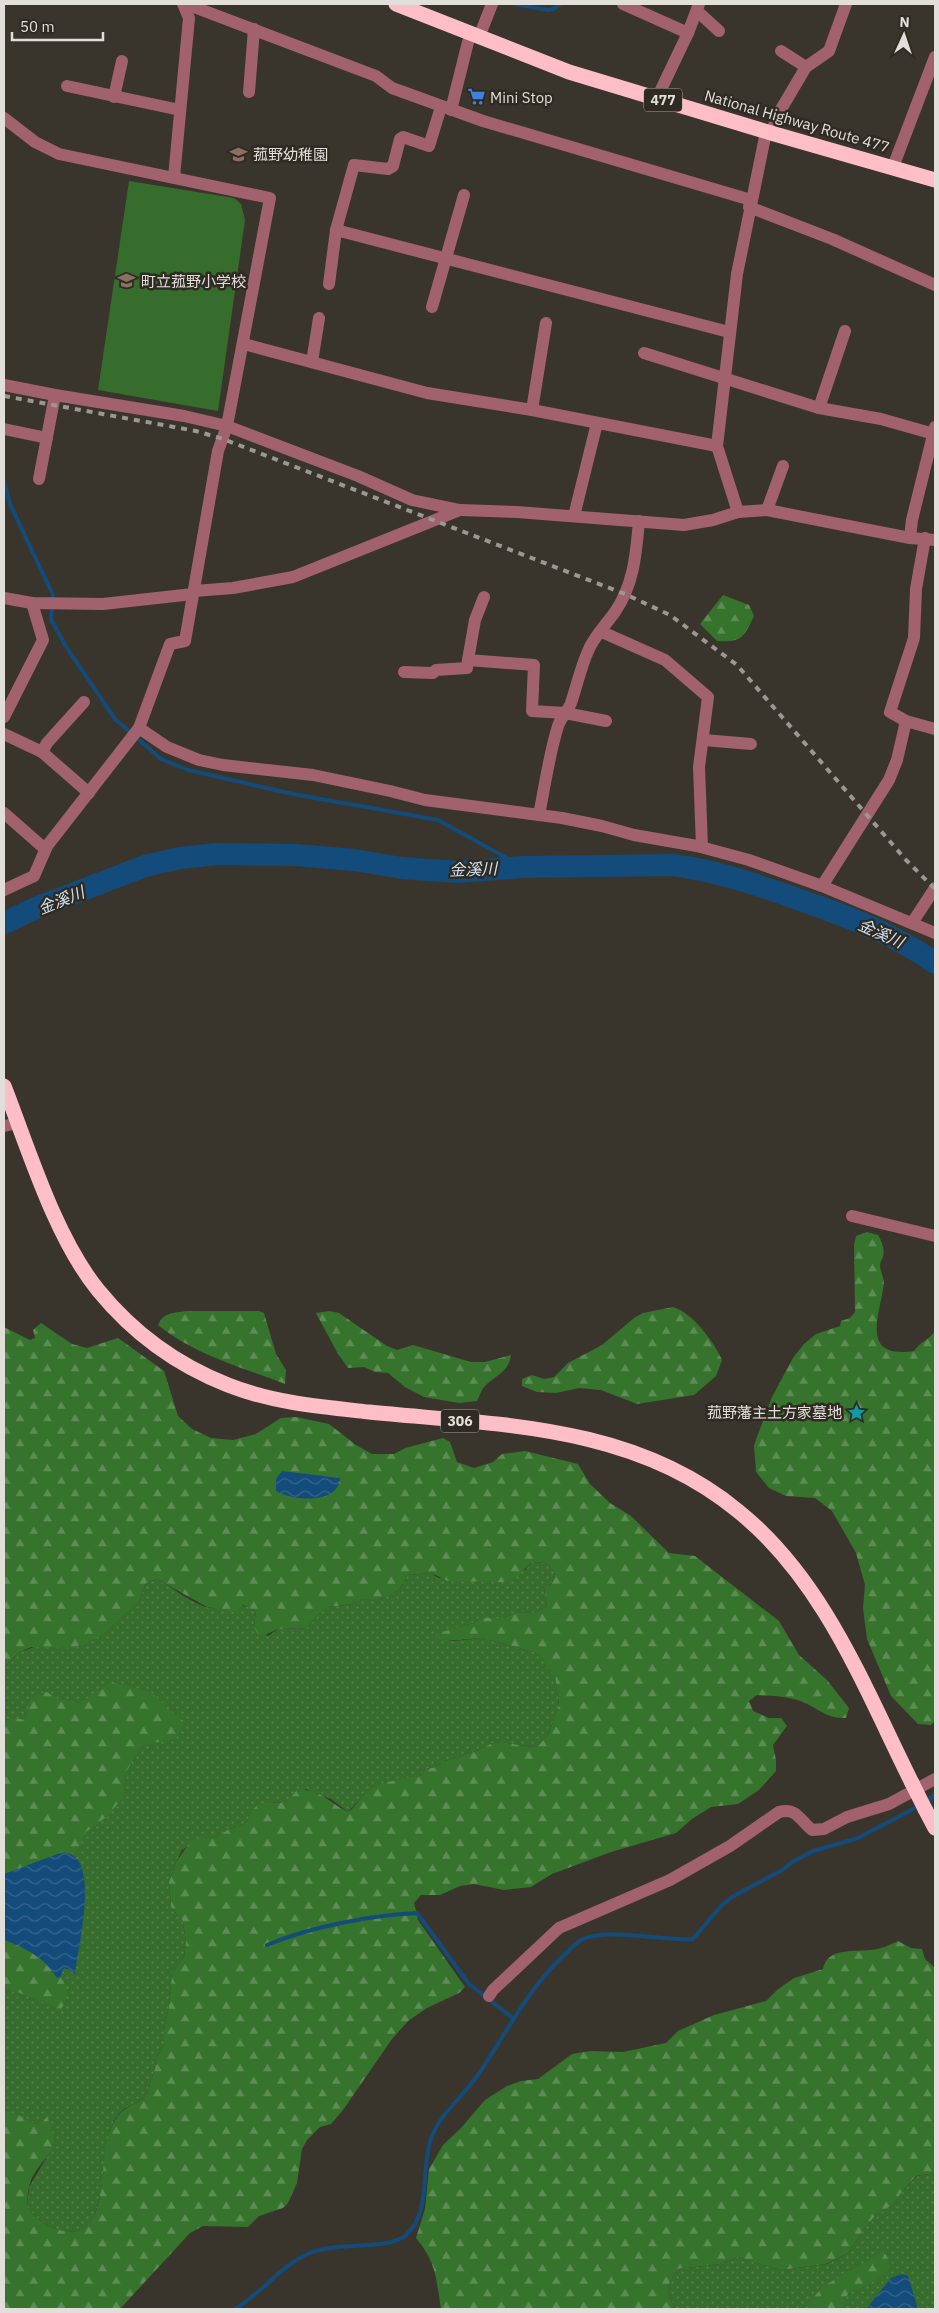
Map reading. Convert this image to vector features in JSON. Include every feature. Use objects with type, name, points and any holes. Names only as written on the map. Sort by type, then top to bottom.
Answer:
[{"type":"highway","name":"National Highway Route 477","points":[[396,4],[473,40],[569,72],[935,180]]},
{"type":"highway","name":"306","points":[[4,1086],[11,1125],[85,1273],[98,1290],[141,1335],[191,1368],[230,1386],[287,1402],[505,1425],[599,1440],[649,1457],[713,1492],[750,1521],[788,1559],[833,1625],[935,1828]]},
{"type":"street","points":[[185,4],[376,76],[392,88],[446,109],[750,203],[935,285]]},
{"type":"street","points":[[174,177],[189,18],[185,4]]},
{"type":"street","points":[[328,284],[336,230],[354,165],[388,169],[393,166],[402,137],[429,146],[446,109],[473,40],[492,4]]},
{"type":"street","points":[[623,4],[688,33]]},
{"type":"street","points":[[738,512],[716,446],[729,332],[750,203],[768,132],[806,67],[829,51],[834,43],[846,4]]},
{"type":"street","points":[[657,98],[688,33],[698,7],[720,31]]},
{"type":"street","points":[[249,92],[254,29]]},
{"type":"street","points":[[781,51],[806,67]]},
{"type":"street","points":[[893,167],[935,57]]},
{"type":"street","points":[[114,97],[122,61]]},
{"type":"street","points":[[67,86],[180,110]]},
{"type":"street","points":[[4,118],[35,142],[59,154],[270,198],[244,344],[227,426],[218,451],[185,641],[170,644],[138,730],[45,849],[34,876],[4,890]]},
{"type":"street","points":[[432,307],[432,300],[447,258],[464,195]]},
{"type":"street","points":[[336,230],[729,332]]},
{"type":"street","points":[[312,362],[319,318]]},
{"type":"street","points":[[532,410],[546,323]]},
{"type":"street","points":[[819,408],[845,331]]},
{"type":"street","points":[[244,344],[427,393],[532,410],[716,446]]},
{"type":"street","points":[[644,353],[819,408],[934,430],[912,520],[910,538]]},
{"type":"street","points":[[4,385],[122,405],[227,426],[365,479],[412,500],[460,510],[574,516],[684,525],[713,520],[738,512],[767,510],[910,538],[930,539],[916,589],[914,638],[890,712],[906,722],[935,729]]},
{"type":"street","points":[[39,479],[55,395]]},
{"type":"street","points":[[574,516],[597,423]]},
{"type":"street","points":[[4,430],[47,438]]},
{"type":"street","points":[[767,510],[783,466]]},
{"type":"street","points":[[4,598],[60,604],[120,602],[234,588],[293,577],[460,510]]},
{"type":"street","points":[[539,815],[554,742],[561,719],[571,704],[576,681],[588,650],[592,641],[602,632],[625,594],[631,580],[634,570],[639,521]]},
{"type":"street","points":[[404,672],[433,673],[436,670],[466,668],[475,620],[484,598]]},
{"type":"street","points":[[4,717],[43,640],[38,603]]},
{"type":"street","points":[[602,632],[665,660],[708,697],[704,740],[699,767],[699,848]]},
{"type":"street","points":[[468,660],[534,665],[532,710],[565,713],[606,721]]},
{"type":"street","points":[[42,752],[47,743],[84,702]]},
{"type":"street","points":[[822,886],[889,780],[897,760],[906,722]]},
{"type":"street","points":[[138,730],[167,747],[199,760],[223,765],[314,775],[381,788],[434,802],[539,815],[749,860],[822,886],[935,933]]},
{"type":"street","points":[[4,734],[42,752],[89,793]]},
{"type":"street","points":[[704,740],[751,744]]},
{"type":"street","points":[[4,813],[45,849]]},
{"type":"street","points":[[912,923],[935,888]]},
{"type":"street","points":[[852,1216],[935,1236]]},
{"type":"street","points":[[489,1996],[493,1990],[559,1928],[670,1880],[730,1846],[779,1812],[787,1810],[793,1812],[812,1830],[820,1830],[847,1817],[888,1804],[935,1779]]},
{"type":"green space","points":[[129,181],[234,198],[241,204],[245,220],[218,411],[98,390]]},
{"type":"green space","points":[[723,595],[749,605],[754,616],[748,629],[737,640],[717,641],[700,624]]},
{"type":"green space","points":[[867,1232],[878,1235],[884,1254],[880,1265],[884,1284],[877,1322],[879,1342],[886,1349],[897,1352],[914,1351],[935,1331],[935,1721],[931,1725],[918,1724],[891,1696],[867,1639],[863,1608],[865,1585],[856,1553],[832,1511],[815,1498],[786,1496],[769,1488],[756,1472],[754,1445],[772,1397],[793,1358],[804,1344],[816,1334],[840,1326],[841,1321],[850,1318],[855,1312],[854,1245],[856,1236]]},
{"type":"green space","points":[[673,1307],[688,1315],[702,1329],[722,1360],[716,1376],[694,1395],[637,1404],[601,1390],[579,1388],[556,1393],[537,1392],[522,1386],[522,1379],[532,1375],[544,1379],[554,1377],[568,1363],[602,1345],[634,1318],[643,1313]]},
{"type":"green space","points":[[187,1311],[259,1311],[264,1313],[276,1354],[286,1370],[285,1384],[203,1352],[158,1325],[166,1315]]},
{"type":"green space","points":[[329,1311],[339,1313],[387,1346],[397,1350],[413,1345],[471,1362],[485,1362],[511,1355],[510,1360],[502,1372],[485,1386],[477,1401],[459,1403],[424,1397],[405,1387],[388,1373],[375,1372],[364,1367],[348,1368],[338,1354],[316,1313]]},
{"type":"green space","points":[[41,1323],[72,1344],[87,1348],[118,1338],[164,1371],[178,1416],[192,1429],[211,1438],[233,1440],[256,1434],[281,1418],[296,1417],[329,1424],[356,1445],[372,1454],[394,1454],[405,1448],[443,1438],[450,1442],[457,1462],[474,1468],[493,1462],[502,1454],[525,1451],[578,1464],[590,1484],[610,1503],[631,1516],[669,1553],[695,1556],[779,1621],[799,1655],[827,1680],[849,1708],[846,1718],[839,1718],[828,1715],[797,1700],[757,1695],[749,1701],[753,1711],[769,1718],[781,1718],[787,1726],[773,1745],[776,1771],[759,1790],[738,1804],[711,1807],[692,1819],[676,1833],[611,1852],[552,1874],[531,1887],[504,1890],[474,1884],[460,1886],[440,1895],[421,1895],[414,1903],[418,1920],[465,1987],[459,1993],[427,2008],[408,2021],[392,2039],[343,2110],[331,2124],[320,2127],[307,2140],[302,2149],[297,2183],[288,2203],[283,2208],[259,2216],[248,2227],[203,2226],[190,2233],[120,2309],[4,2309],[4,2112],[16,2114],[39,2125],[47,2117],[52,2130],[52,2148],[33,2177],[28,2190],[27,2207],[39,2220],[53,2228],[71,2231],[85,2228],[94,2217],[98,2205],[106,2145],[115,2120],[121,2112],[145,2098],[154,2072],[156,2059],[164,2045],[164,2029],[169,2006],[172,1973],[184,1957],[186,1943],[183,1921],[171,1907],[169,1882],[176,1862],[191,1841],[203,1837],[215,1838],[229,1829],[242,1826],[248,1820],[252,1810],[258,1805],[267,1802],[286,1803],[297,1790],[312,1791],[319,1794],[348,1812],[364,1795],[376,1787],[398,1779],[420,1776],[426,1769],[436,1767],[443,1762],[479,1750],[490,1744],[500,1742],[533,1747],[540,1744],[549,1733],[559,1705],[555,1676],[546,1666],[543,1658],[534,1652],[482,1638],[445,1641],[435,1638],[435,1634],[473,1623],[482,1618],[504,1618],[516,1612],[535,1613],[547,1606],[544,1587],[550,1587],[555,1576],[554,1570],[546,1563],[532,1562],[514,1579],[502,1582],[448,1581],[431,1573],[408,1575],[399,1590],[376,1600],[362,1599],[352,1604],[329,1607],[319,1614],[307,1628],[278,1629],[263,1636],[257,1633],[254,1627],[256,1611],[243,1605],[234,1612],[207,1607],[157,1579],[146,1583],[139,1601],[100,1636],[73,1648],[31,1647],[18,1653],[4,1667],[4,1327],[30,1340],[35,1338],[33,1330]]},
{"type":"green space","points":[[532,1562],[546,1563],[554,1569],[555,1576],[550,1587],[544,1588],[547,1606],[535,1613],[516,1612],[504,1618],[482,1618],[473,1623],[436,1634],[435,1638],[452,1641],[482,1638],[534,1652],[544,1658],[546,1666],[555,1675],[559,1705],[549,1733],[540,1744],[533,1747],[500,1742],[490,1744],[479,1750],[443,1762],[436,1767],[426,1769],[420,1776],[390,1782],[365,1794],[348,1812],[331,1799],[306,1789],[286,1803],[267,1802],[252,1810],[248,1820],[242,1826],[229,1829],[215,1838],[203,1837],[182,1850],[169,1882],[171,1907],[183,1921],[186,1943],[184,1957],[172,1973],[169,2006],[164,2029],[164,2045],[156,2059],[154,2072],[145,2098],[123,2110],[113,2123],[109,2134],[97,2207],[93,2219],[87,2227],[80,2231],[68,2231],[53,2228],[44,2223],[27,2207],[29,2187],[48,2155],[39,2125],[4,2112],[4,1667],[18,1653],[122,1614],[139,1601],[146,1583],[157,1579],[206,1607],[243,1606],[256,1611],[254,1627],[268,1636],[278,1629],[307,1628],[319,1614],[329,1607],[352,1604],[361,1599],[376,1599],[399,1590],[408,1575],[431,1573],[438,1578],[525,1570]]},
{"type":"green space","points":[[110,1683],[120,1684],[152,1694],[185,1722],[175,1739],[142,1745],[123,1777],[124,1795],[109,1815],[86,1832],[77,1851],[70,1854],[65,1853],[4,1874],[4,1723],[13,1718],[26,1720],[30,1700],[39,1693],[47,1692],[56,1698],[79,1704]]},
{"type":"green space","points":[[4,1940],[34,1954],[46,1964],[57,1978],[60,1977],[67,1993],[61,2009],[4,1987]]},
{"type":"green space","points":[[898,1941],[911,1948],[922,1949],[925,1959],[935,1968],[935,2173],[916,2176],[894,2204],[876,2215],[866,2226],[848,2253],[826,2264],[781,2270],[737,2257],[720,2264],[677,2269],[668,2290],[673,2309],[441,2309],[432,2264],[416,2238],[425,2209],[429,2169],[443,2145],[461,2128],[485,2100],[507,2086],[521,2081],[538,2079],[572,2054],[590,2051],[623,2052],[666,2043],[678,2031],[714,2015],[766,2001],[777,1990],[794,1978],[823,1969],[830,1957],[836,1954],[885,1947]]},
{"type":"green space","points":[[935,2173],[935,2309],[673,2309],[668,2290],[677,2269],[720,2264],[737,2257],[781,2270],[827,2264],[848,2253],[866,2226],[876,2215],[894,2204],[901,2193],[917,2176]]},
{"type":"green space","points":[[882,2252],[886,2255],[890,2267],[872,2283],[849,2292],[841,2309],[805,2309],[822,2287]]},
{"type":"water","points":[[282,1471],[340,1478],[337,1487],[332,1493],[323,1497],[293,1497],[276,1491],[276,1479]]},
{"type":"water","points":[[60,1853],[73,1856],[81,1867],[85,1883],[85,1903],[75,1975],[72,1971],[64,1968],[60,1977],[57,1978],[46,1964],[34,1954],[4,1940],[4,1874]]},
{"type":"water","points":[[902,2274],[908,2276],[918,2309],[866,2309],[891,2278]]},
{"type":"waterway","points":[[514,4],[548,10],[560,4]]},
{"type":"waterway","points":[[4,481],[10,504],[53,595],[51,619],[65,645],[115,719],[161,759],[188,770],[293,794],[438,820],[523,867]]},
{"type":"waterway","name":"金溪川","points":[[4,923],[38,907],[145,866],[180,858],[217,854],[296,855],[354,860],[402,868],[457,872],[523,867],[674,865],[738,879],[835,913],[887,935],[935,963]]},
{"type":"waterway","points":[[925,1802],[935,1795]]},
{"type":"waterway","points":[[235,2309],[290,2265],[310,2253],[334,2247],[387,2243],[398,2240],[406,2235],[414,2226],[419,2215],[424,2191],[427,2153],[438,2124],[478,2075],[539,1983],[564,1955],[581,1940],[605,1934],[693,1939],[721,1906],[732,1897],[813,1851],[858,1838],[919,1806]]},
{"type":"waterway","points":[[267,1945],[321,1927],[380,1916],[417,1913],[469,1984],[513,2018]]},
{"type":"railway","points":[[4,396],[196,431],[223,439],[625,594],[670,615],[737,665],[906,860],[935,889]]},
{"type":"place","name":"Mini Stop","points":[[476,97]]},
{"type":"place","name":"菰野幼稚園","points":[[239,154]]},
{"type":"place","name":"町立菰野小学校","points":[[127,281]]},
{"type":"place","name":"菰野藩主土方家墓地","points":[[856,1412]]}]
